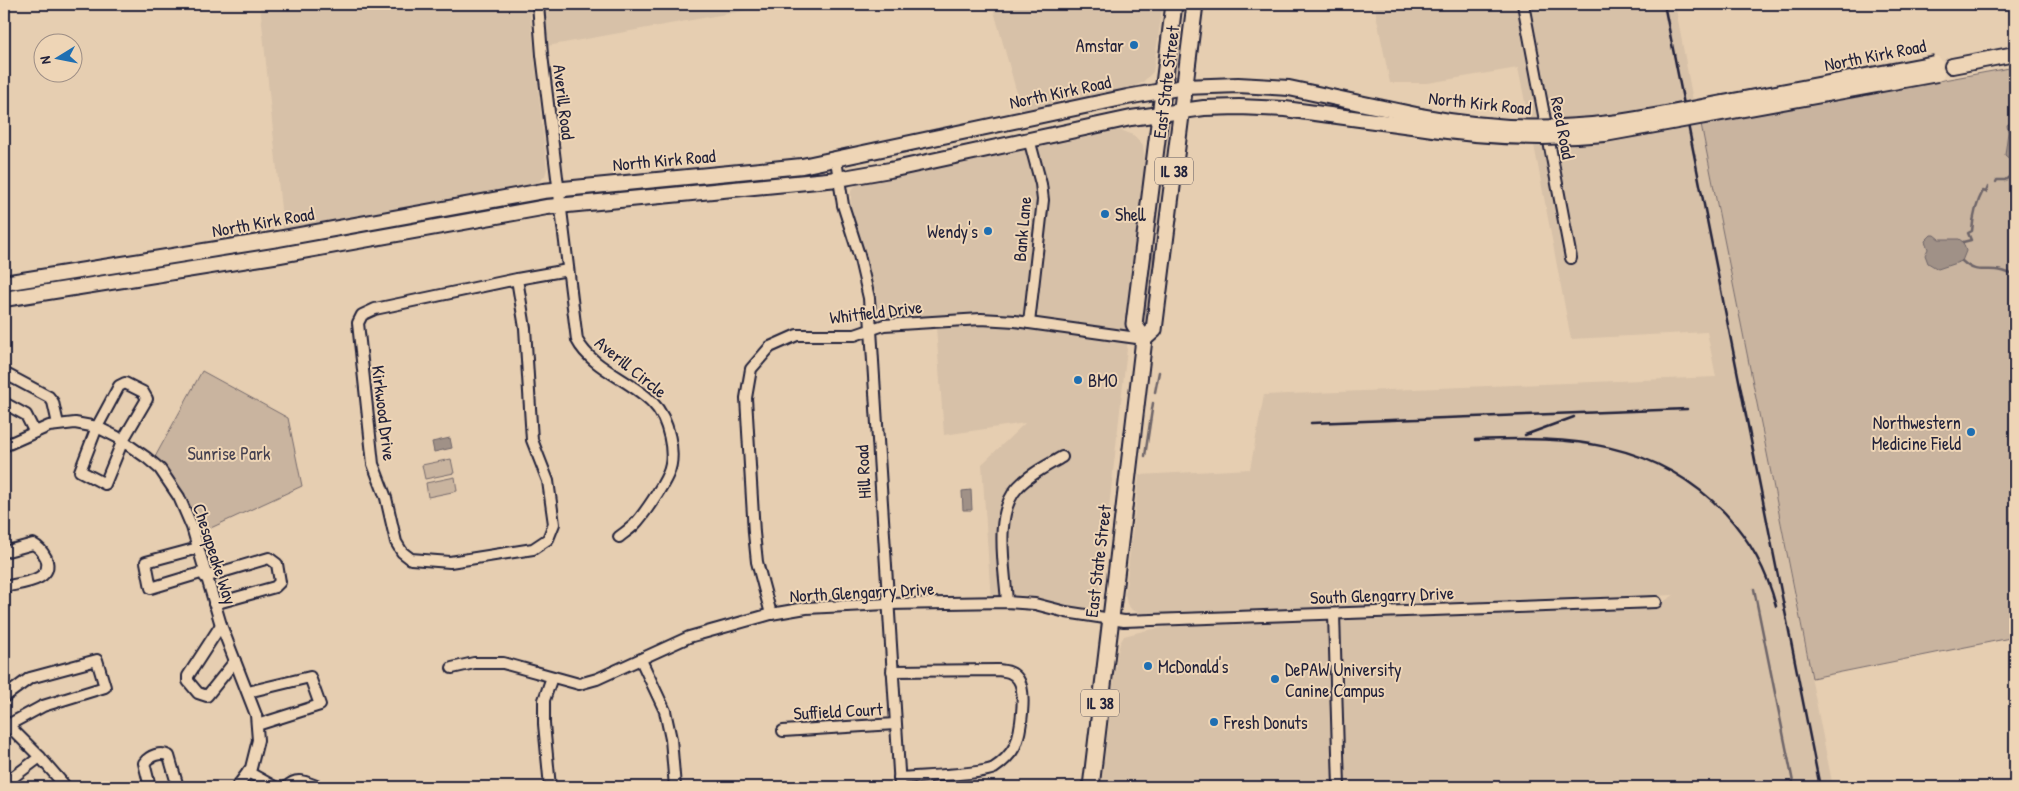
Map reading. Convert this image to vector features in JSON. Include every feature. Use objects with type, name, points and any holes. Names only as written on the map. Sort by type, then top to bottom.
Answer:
[{"type":"main road","name":"East State Street","points":[[1091,787],[1144,339],[1134,324],[1174,4]]},
{"type":"main road","name":"East State Street","points":[[1144,339],[1154,330],[1195,4]]},
{"type":"main road","name":"North Kirk Road","points":[[4,299],[280,255],[487,216],[561,205],[838,179],[890,170],[1131,118],[1213,107],[1267,108],[1503,126],[1549,127],[1595,124],[1936,69],[1945,61],[1952,66],[2015,54]]},
{"type":"main road","name":"North Kirk Road","points":[[4,282],[278,239],[485,201],[558,190],[772,170],[836,160],[1112,100],[1184,87],[1238,85],[1289,88],[1420,121]]},
{"type":"street","name":"Averill Road","points":[[538,4],[542,55],[561,205]]},
{"type":"street","name":"Reed Road","points":[[1523,4],[1571,258]]},
{"type":"street","name":"Bank Lane","points":[[1029,139],[1041,184],[1043,200],[1029,323]]},
{"type":"street","name":"Hill Road","points":[[836,160],[846,219],[869,298],[899,783]]},
{"type":"street","name":"Averill Circle","points":[[561,205],[574,323],[580,347],[594,360],[652,401],[661,414],[667,430],[670,447],[671,462],[668,474],[634,524],[619,537]]},
{"type":"street","name":"Kirkwood Drive","points":[[517,280],[525,328],[532,440],[550,492],[554,524],[552,532],[542,545],[524,551],[450,562],[411,559],[402,552],[396,542],[386,498],[373,464],[358,323],[362,316],[375,309],[517,280],[568,270]]},
{"type":"street","name":"Whitfield Drive","points":[[771,614],[757,562],[746,398],[751,369],[770,347],[797,335],[855,335],[884,325],[980,319],[1029,323],[1144,339]]},
{"type":"street","points":[[4,373],[49,397],[53,402],[58,424]]},
{"type":"street","points":[[125,383],[143,392],[147,399],[123,440],[105,484],[80,471],[97,427],[119,386],[125,383]]},
{"type":"street","points":[[4,403],[26,415],[34,431]]},
{"type":"street","name":"Chesapeake Way","points":[[4,446],[34,431],[58,424],[84,424],[110,432],[160,469],[179,497],[192,527],[220,625],[256,715],[258,740],[251,768],[237,787]]},
{"type":"street","points":[[1007,602],[1002,531],[1006,508],[1017,488],[1022,483],[1033,474],[1062,457]]},
{"type":"street","points":[[4,552],[33,544],[41,549],[48,565],[42,577],[4,587]]},
{"type":"street","points":[[198,548],[146,562],[151,588],[269,558],[277,564],[280,582],[275,586],[214,604]]},
{"type":"street","name":"North Glengarry Drive","points":[[452,668],[474,663],[504,663],[579,684],[597,679],[689,637],[771,614],[806,608],[887,604],[1007,602],[1035,604],[1110,620]]},
{"type":"street","name":"South Glengarry Drive","points":[[1110,620],[1656,602]]},
{"type":"street","points":[[1334,614],[1338,787]]},
{"type":"street","points":[[220,625],[188,676],[188,682],[198,693],[207,696],[235,661]]},
{"type":"street","points":[[4,697],[30,678],[97,660],[105,687],[43,706],[6,723],[66,787]]},
{"type":"street","points":[[641,660],[665,711],[671,739],[675,787]]},
{"type":"street","points":[[892,671],[1010,672],[1018,678],[1022,686],[1023,695],[1018,733],[1014,747],[1005,759],[993,768],[899,783]]},
{"type":"street","points":[[248,692],[310,677],[320,705],[257,726]]},
{"type":"street","points":[[545,787],[550,787],[544,724],[544,700],[552,677]]},
{"type":"street","name":"Suffield Court","points":[[783,731],[895,724]]},
{"type":"street","points":[[150,787],[144,763],[149,757],[161,754],[169,756],[178,787]]},
{"type":"street","points":[[4,784],[40,758]]},
{"type":"street","points":[[248,772],[276,787]]},
{"type":"street","points":[[287,787],[291,782],[300,780],[319,787]]},
{"type":"shaded area","points":[[260,4],[529,4],[547,169],[545,176],[536,184],[283,229]]},
{"type":"shaded area","points":[[543,4],[781,4],[547,46]]},
{"type":"shaded area","points":[[992,4],[1163,4],[1153,72],[1137,85],[1023,115]]},
{"type":"shaded area","points":[[1374,4],[1675,4],[1693,101],[1608,117],[1529,121],[1518,68],[1428,83],[1390,83]]},
{"type":"shaded area","points":[[2015,122],[2015,164],[2005,155],[2007,125]]},
{"type":"shaded area","points":[[1701,124],[1833,787],[1339,787],[1337,617],[1653,608],[1674,595],[1446,606],[1142,614],[1132,610],[1127,604],[1125,594],[1139,475],[1250,469],[1264,395],[1716,377],[1707,332],[1571,339],[1534,145],[1621,139]]},
{"type":"shaded area","points":[[1115,131],[1131,134],[1138,140],[1143,146],[1145,164],[1140,234],[1099,596],[1092,606],[1079,609],[1037,600],[991,600],[982,464],[1025,423],[944,435],[936,327],[878,332],[873,284],[851,208],[851,191],[858,182],[1007,150],[1066,142]]},
{"type":"shaded area","points":[[1931,235],[1939,239],[1959,239],[1963,242],[1966,251],[1962,261],[1938,269],[1928,263],[1925,255],[1928,249],[1925,241]]},
{"type":"shaded area","points":[[450,438],[452,448],[434,452],[432,442]]},
{"type":"shaded area","points":[[971,490],[972,510],[963,510],[962,491]]},
{"type":"shaded area","points":[[1331,618],[1338,787],[1101,787],[1117,656],[1124,636],[1147,630],[1225,621]]},
{"type":"green space","points":[[2015,67],[2015,637],[1812,678],[1701,124]]},
{"type":"green space","points":[[461,212],[374,233],[280,249],[280,244]]},
{"type":"green space","points":[[1152,229],[1152,306],[1149,317],[1144,325],[1140,324]]},
{"type":"green space","points":[[277,245],[277,250],[4,294],[4,292],[78,276]]},
{"type":"green space","name":"Sunrise Park","points":[[202,371],[288,418],[302,486],[202,532],[182,492],[155,457]]},
{"type":"green space","points":[[451,459],[454,473],[425,479],[422,465]]},
{"type":"green space","points":[[455,477],[457,491],[428,497],[426,483]]},
{"type":"waterway","points":[[1996,182],[1997,180],[2005,180],[2012,175],[2012,161]]},
{"type":"waterway","points":[[1963,242],[1971,240],[1968,233],[1972,231],[1981,195],[1983,191],[1986,192],[1988,187]]},
{"type":"waterway","points":[[1962,261],[1975,269],[1999,270],[2015,275]]},
{"type":"waterway","points":[[1155,392],[1159,372]]},
{"type":"waterway","points":[[1145,456],[1153,403]]},
{"type":"waterway","points":[[1754,589],[1794,787]]},
{"type":"railway","points":[[1664,4],[1820,787]]},
{"type":"railway","points":[[1311,423],[1687,409]]},
{"type":"railway","points":[[1525,435],[1574,417]]},
{"type":"railway","points":[[1475,440],[1544,439],[1577,442],[1609,448],[1640,457],[1670,470],[1698,489],[1734,523],[1756,556],[1768,580],[1776,606]]},
{"type":"place","name":"Amstar","points":[[1134,45]]},
{"type":"place","name":"Shell","points":[[1105,214]]},
{"type":"place","name":"Wendy's","points":[[988,231]]},
{"type":"place","name":"BMO","points":[[1078,380]]},
{"type":"place","name":"Northwestern Medicine Field","points":[[1971,432]]},
{"type":"place","name":"McDonald's","points":[[1148,666]]},
{"type":"place","name":"DePAW University Canine Campus","points":[[1275,679]]},
{"type":"place","name":"Fresh Donuts","points":[[1214,722]]}]
